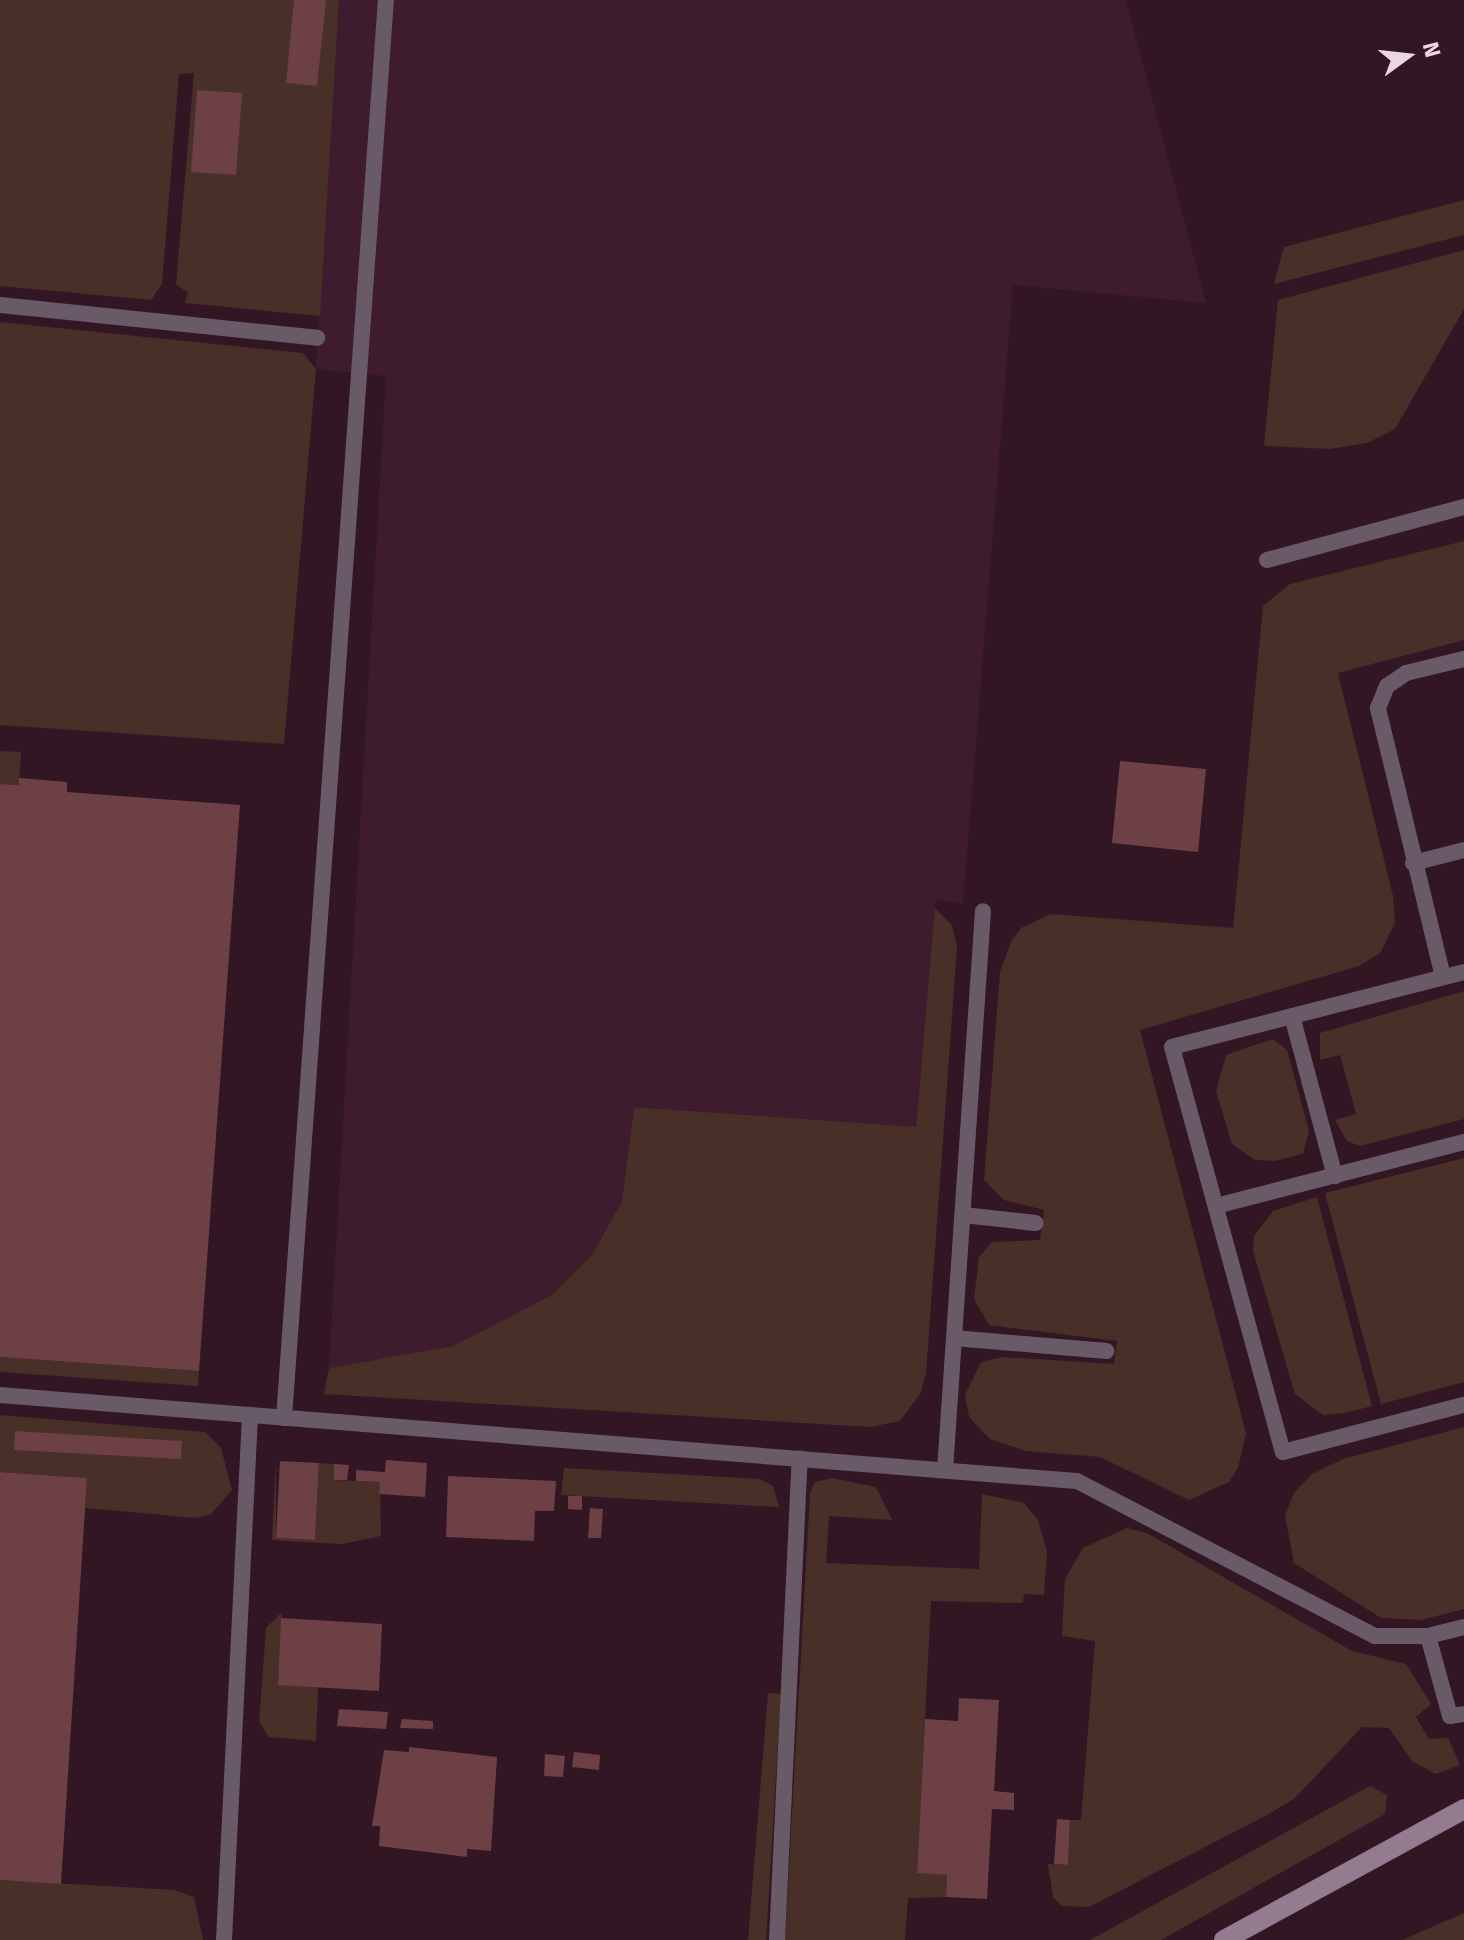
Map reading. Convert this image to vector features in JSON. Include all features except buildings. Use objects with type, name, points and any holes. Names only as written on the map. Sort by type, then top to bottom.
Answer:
[{"type":"street","points":[[1224,1940],[1464,1809]]},
{"type":"lane","points":[[284,1418],[386,0]]},
{"type":"lane","points":[[0,305],[317,338]]},
{"type":"lane","points":[[1267,560],[1464,507]]},
{"type":"lane","points":[[1443,977],[1378,708],[1387,686],[1406,673],[1464,659]]},
{"type":"lane","points":[[1413,863],[1464,850]]},
{"type":"lane","points":[[945,1470],[983,911]]},
{"type":"lane","points":[[1464,972],[1172,1047],[1283,1452],[1464,1405]]},
{"type":"lane","points":[[1292,1016],[1335,1176]]},
{"type":"lane","points":[[1216,1206],[1464,1142]]},
{"type":"lane","points":[[963,1215],[1036,1223]]},
{"type":"lane","points":[[954,1338],[1106,1351]]},
{"type":"lane","points":[[0,1395],[1077,1481],[1350,1626],[1375,1636],[1428,1636],[1464,1627]]},
{"type":"lane","points":[[224,1940],[250,1415]]},
{"type":"lane","points":[[777,1940],[800,1459]]},
{"type":"lane","points":[[1428,1636],[1450,1716],[1464,1714]]},
{"type":"shaded area","points":[[0,0],[339,0],[320,316],[185,303],[188,293],[176,284],[194,73],[179,74],[162,284],[151,300],[0,286]]},
{"type":"shaded area","points":[[339,0],[1126,0],[1206,303],[1013,285],[963,904],[936,900],[916,1127],[634,1107],[622,1201],[592,1255],[552,1295],[453,1346],[329,1368],[386,376],[316,369]]},
{"type":"shaded area","points":[[1464,200],[1464,235],[1274,284],[1284,247]]},
{"type":"shaded area","points":[[1464,250],[1464,309],[1395,429],[1367,443],[1330,449],[1264,446],[1278,300]]},
{"type":"shaded area","points":[[0,322],[303,353],[316,369],[284,744],[0,725]]},
{"type":"shaded area","points":[[1464,541],[1464,640],[1338,673],[1393,896],[1395,922],[1381,952],[1359,966],[1140,1030],[1246,1433],[1238,1468],[1229,1482],[1189,1500],[1100,1457],[1026,1451],[990,1439],[969,1417],[965,1395],[981,1362],[1003,1357],[1114,1364],[1117,1341],[989,1325],[974,1299],[979,1257],[992,1242],[1040,1240],[1044,1210],[1004,1200],[984,1180],[1000,972],[1012,940],[1021,928],[1051,914],[1233,928],[1263,606],[1290,584]]},
{"type":"shaded area","points":[[0,751],[21,752],[19,785],[0,784]]},
{"type":"shaded area","points":[[935,908],[952,925],[957,947],[926,1374],[920,1394],[900,1421],[870,1427],[324,1394],[329,1368],[453,1346],[552,1295],[592,1255],[622,1201],[634,1107],[916,1127]]},
{"type":"shaded area","points":[[1464,991],[1464,1119],[1360,1146],[1347,1141],[1335,1120],[1356,1114],[1340,1055],[1320,1060],[1320,1033]]},
{"type":"shaded area","points":[[1273,1039],[1287,1050],[1309,1131],[1303,1154],[1275,1161],[1255,1160],[1232,1144],[1216,1091],[1226,1055]]},
{"type":"shaded area","points":[[1464,1158],[1464,1382],[1381,1404],[1325,1193]]},
{"type":"shaded area","points":[[1317,1197],[1372,1406],[1323,1415],[1295,1394],[1253,1251],[1254,1236],[1273,1211]]},
{"type":"shaded area","points":[[0,1357],[199,1371],[198,1386],[0,1372]]},
{"type":"shaded area","points":[[0,1415],[205,1432],[221,1448],[232,1490],[211,1514],[196,1518],[85,1508],[87,1478],[0,1472]]},
{"type":"shaded area","points":[[1464,1427],[1464,1609],[1421,1620],[1381,1618],[1294,1563],[1285,1515],[1294,1493],[1312,1474],[1343,1459]]},
{"type":"shaded area","points":[[276,1461],[276,1538],[315,1540],[319,1463],[334,1464],[334,1480],[380,1482],[381,1536],[342,1544],[272,1540]]},
{"type":"shaded area","points":[[564,1468],[760,1479],[773,1486],[779,1507],[561,1495]]},
{"type":"shaded area","points":[[832,1478],[876,1487],[892,1520],[829,1516],[826,1563],[979,1569],[982,1494],[1024,1503],[1038,1520],[1047,1552],[1044,1595],[1024,1594],[1023,1603],[931,1601],[917,1872],[947,1875],[946,1897],[908,1898],[905,1940],[785,1940],[810,1493],[815,1482]]},
{"type":"shaded area","points":[[1127,1528],[1147,1533],[1352,1651],[1406,1664],[1431,1704],[1416,1717],[1429,1739],[1448,1738],[1460,1765],[1436,1774],[1412,1761],[1389,1728],[1362,1727],[1294,1799],[1089,1907],[1062,1906],[1053,1897],[1048,1864],[1068,1865],[1070,1820],[1081,1820],[1095,1641],[1062,1636],[1065,1579],[1083,1548]]},
{"type":"shaded area","points":[[282,1612],[278,1684],[318,1687],[316,1741],[269,1737],[259,1722],[266,1628]]},
{"type":"shaded area","points":[[768,1693],[781,1694],[766,1940],[748,1940]]},
{"type":"shaded area","points":[[1370,1786],[1387,1795],[1385,1814],[1161,1940],[1090,1940]]},
{"type":"shaded area","points":[[0,1880],[175,1890],[194,1897],[203,1940],[0,1940]]},
{"type":"shaded area","points":[[1464,1913],[1464,1940],[1402,1940]]}]
